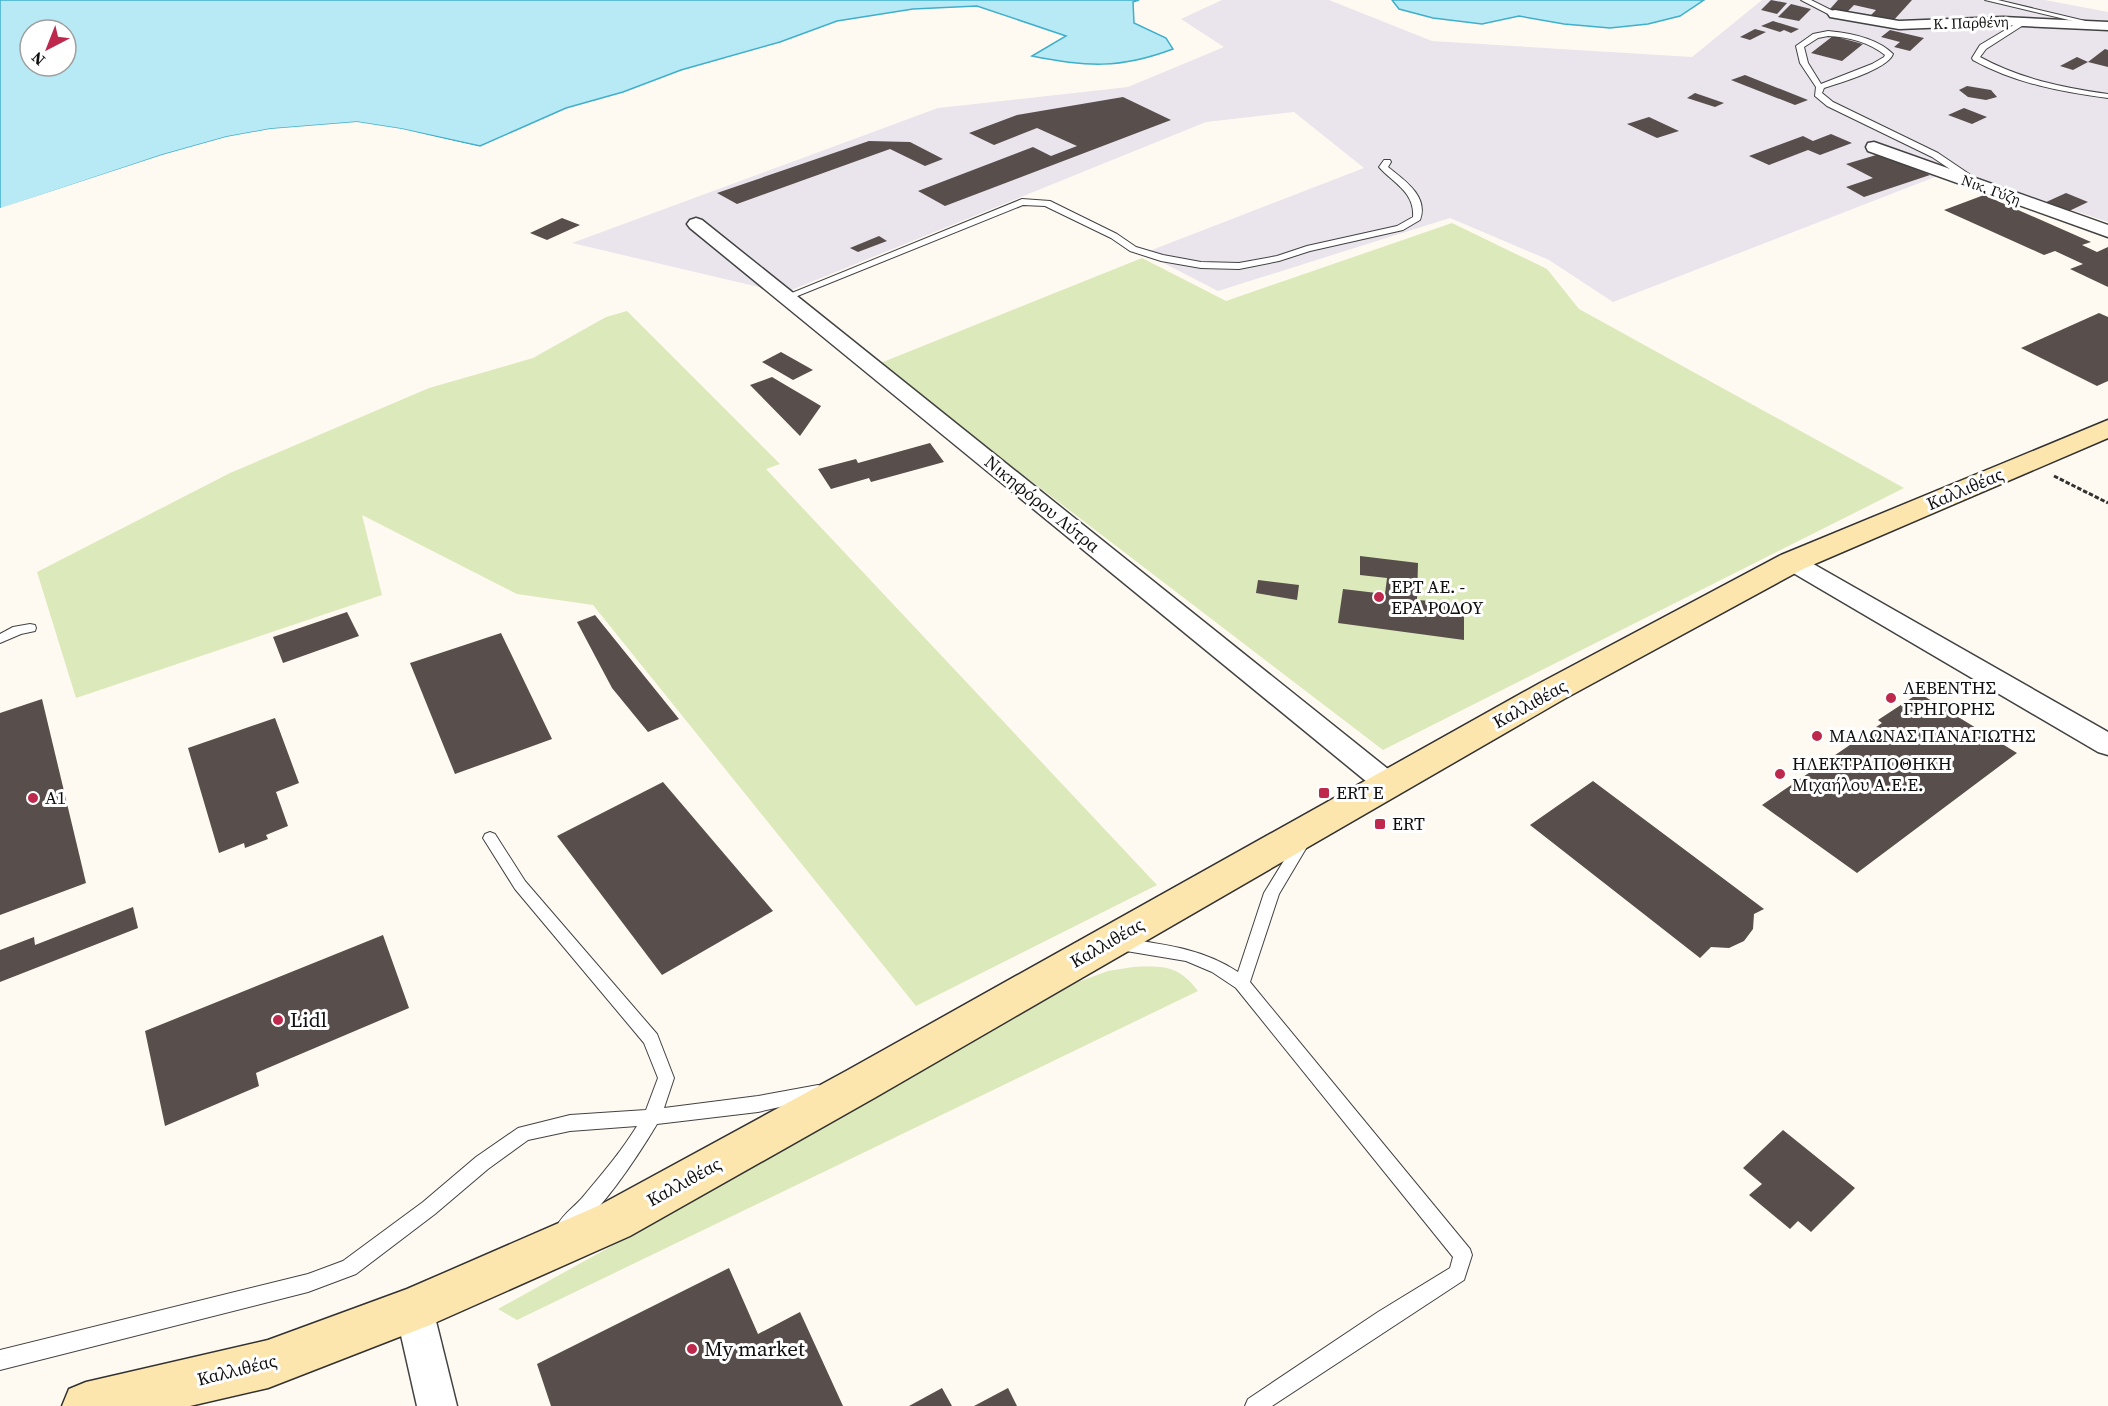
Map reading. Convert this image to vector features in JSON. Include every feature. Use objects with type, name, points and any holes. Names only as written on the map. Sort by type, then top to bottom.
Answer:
[{"type":"main road","name":"Καλλιθέας","points":[[86,1406],[268,1364],[414,1309],[614,1221],[861,1084],[1562,686],[1792,562],[2108,428]]},
{"type":"street","name":"Κ. Παρθένη","points":[[1835,14],[1899,25],[1960,21],[2103,26]]},
{"type":"street","name":"Νικ. Γύζη","points":[[1874,147],[2108,231]]},
{"type":"street","name":"Νικηφόρου Λύτρα","points":[[696,224],[1388,784]]},
{"type":"street","points":[[1792,562],[2108,745]]},
{"type":"street","points":[[414,1309],[437,1406]]},
{"type":"lane","points":[[1805,0],[1835,14]]},
{"type":"lane","points":[[1989,0],[2103,26]]},
{"type":"lane","points":[[2022,22],[1983,47],[1976,58],[1988,65],[2021,76],[2071,90],[2108,96]]},
{"type":"lane","points":[[1821,34],[1844,36],[1875,45],[1888,54],[1888,58],[1875,66],[1820,87],[1811,77],[1800,56],[1800,46],[1814,37],[1821,34]]},
{"type":"lane","points":[[1820,87],[1818,94],[1830,104],[1935,155],[1982,187]]},
{"type":"lane","points":[[787,297],[1022,202],[1047,203],[1114,236],[1133,249],[1161,258],[1201,265],[1239,266],[1279,258],[1306,249],[1400,228],[1417,218],[1419,209],[1413,194],[1383,167],[1387,162]]},
{"type":"lane","points":[[0,639],[18,630],[30,628]]},
{"type":"lane","points":[[1242,983],[1272,893],[1312,827]]},
{"type":"lane","points":[[490,838],[520,885],[651,1039],[666,1078],[652,1118],[626,1160],[582,1211],[529,1258]]},
{"type":"lane","points":[[1109,942],[1187,955],[1218,967],[1242,983],[1463,1255],[1457,1274],[1384,1319],[1255,1406]]},
{"type":"lane","points":[[0,1360],[308,1283],[349,1268],[429,1208],[482,1163],[524,1133],[570,1123],[652,1118],[758,1104],[861,1084]]},
{"type":"path","points":[[2026,463],[2108,503]]},
{"type":"shaded area","points":[[1222,0],[1329,0],[1432,41],[1692,57],[1762,0],[2045,0],[2108,12],[2108,222],[1953,170],[1613,302],[1549,260],[1450,218],[1218,291],[1144,253],[1364,168],[1294,112],[1206,122],[784,293],[572,243],[938,108],[1128,87],[1224,47],[1181,19]]},
{"type":"green space","points":[[1452,223],[1547,269],[1579,309],[1904,488],[1383,750],[878,364],[1142,258],[1226,301]]},
{"type":"green space","points":[[627,311],[780,464],[766,469],[1157,885],[916,1006],[593,605],[517,594],[362,515],[382,595],[76,698],[37,572],[230,473],[429,388],[533,358],[606,317]]},
{"type":"green space","points":[[1133,967],[1170,969],[1184,976],[1198,991],[517,1320],[498,1309],[754,1167],[1078,982],[1108,971]]},
{"type":"water","points":[[0,0],[1139,0],[1133,2],[1134,23],[1166,38],[1173,49],[1119,63],[1086,64],[1051,60],[1032,56],[1066,36],[977,6],[913,9],[837,21],[780,42],[681,70],[623,92],[566,108],[480,146],[357,122],[270,129],[226,137],[162,155],[0,209]]},
{"type":"water","points":[[1392,0],[1704,0],[1680,16],[1648,24],[1610,28],[1564,24],[1519,16],[1482,24],[1433,18],[1399,9]]},
{"type":"pier","points":[[357,122],[402,129],[484,148],[479,149],[357,125],[271,132],[226,140],[163,158],[0,212],[0,208],[162,155],[226,137],[270,129]]},
{"type":"building","points":[[1771,0],[1787,3],[1777,14],[1761,10]]},
{"type":"building","points":[[1838,0],[1912,0],[1893,21],[1870,16],[1876,10],[1854,5],[1847,12],[1830,9]]},
{"type":"building","points":[[1791,4],[1811,9],[1799,21],[1778,17]]},
{"type":"building","points":[[1773,21],[1799,29],[1791,33],[1761,26]]},
{"type":"building","points":[[1755,29],[1766,32],[1750,40],[1740,37]]},
{"type":"building","points":[[1890,30],[1924,38],[1910,51],[1894,47],[1900,42],[1881,37]]},
{"type":"building","points":[[1833,36],[1863,44],[1842,61],[1811,53]]},
{"type":"building","points":[[2105,49],[2108,50],[2108,67],[2088,62]]},
{"type":"building","points":[[2077,57],[2088,62],[2073,70],[2060,66]]},
{"type":"building","points":[[1745,75],[1808,100],[1795,105],[1731,80]]},
{"type":"building","points":[[1967,86],[1991,90],[1997,97],[1986,100],[1968,97],[1959,90]]},
{"type":"building","points":[[1695,93],[1724,103],[1715,107],[1687,98]]},
{"type":"building","points":[[1123,97],[1171,120],[945,206],[918,191],[1033,147],[1051,156],[1077,146],[1037,128],[994,145],[969,133],[1017,115]]},
{"type":"building","points":[[1964,108],[1987,117],[1972,124],[1948,115]]},
{"type":"building","points":[[1649,117],[1679,131],[1657,138],[1627,124]]},
{"type":"building","points":[[1831,134],[1852,143],[1820,155],[1808,150],[1769,165],[1749,156],[1803,136],[1813,141]]},
{"type":"building","points":[[869,141],[910,142],[943,159],[925,166],[890,149],[737,204],[717,193]]},
{"type":"building","points":[[1883,153],[1930,175],[1864,197],[1846,187],[1873,178],[1846,164]]},
{"type":"building","points":[[2066,193],[2088,202],[2067,212],[2044,203]]},
{"type":"building","points":[[1984,195],[2091,242],[2082,245],[2097,252],[2108,247],[2108,287],[2070,269],[2083,264],[2055,251],[2044,255],[1944,210]]},
{"type":"building","points":[[562,218],[580,225],[547,240],[530,233]]},
{"type":"building","points":[[879,236],[887,241],[858,252],[850,248]]},
{"type":"building","points":[[2099,313],[2108,317],[2108,381],[2097,386],[2021,348]]},
{"type":"building","points":[[781,352],[813,370],[793,380],[762,362]]},
{"type":"building","points":[[772,377],[821,406],[800,436],[750,385]]},
{"type":"building","points":[[930,443],[944,462],[871,482],[869,478],[831,489],[818,469],[856,459],[858,463]]},
{"type":"building","name":"ΕΡΤ ΑΕ. - ΕΡΑ ΡΟΔΟΥ","points":[[1360,556],[1418,563],[1417,600],[1446,602],[1446,611],[1464,613],[1464,640],[1338,623],[1343,589],[1385,594],[1387,578],[1360,575]]},
{"type":"building","points":[[1258,580],[1299,585],[1297,600],[1256,593]]},
{"type":"building","points":[[347,612],[359,636],[283,663],[273,637]]},
{"type":"building","points":[[595,615],[679,719],[648,732],[612,688],[577,622]]},
{"type":"building","points":[[501,633],[552,739],[455,774],[410,663]]},
{"type":"building","points":[[1919,693],[2017,753],[1857,873],[1762,805],[1882,723],[1878,720]]},
{"type":"building","name":"A1","points":[[42,699],[86,883],[0,915],[0,713]]},
{"type":"building","points":[[275,718],[299,783],[276,792],[288,826],[266,835],[268,839],[245,848],[244,843],[219,853],[188,748]]},
{"type":"building","points":[[1593,781],[1764,909],[1754,914],[1753,929],[1744,941],[1729,948],[1711,947],[1700,958],[1530,825]]},
{"type":"building","points":[[663,782],[773,911],[662,975],[557,836]]},
{"type":"building","points":[[133,907],[138,928],[0,982],[0,950],[34,937],[35,945]]},
{"type":"building","name":"Lidl","points":[[383,935],[409,1008],[256,1073],[259,1086],[165,1126],[145,1031]]},
{"type":"building","points":[[1783,1130],[1855,1188],[1811,1232],[1798,1221],[1790,1229],[1749,1195],[1762,1184],[1743,1168]]},
{"type":"building","name":"My market","points":[[729,1268],[758,1334],[800,1312],[843,1406],[551,1406],[537,1364]]},
{"type":"building","points":[[942,1388],[952,1406],[909,1406]]},
{"type":"building","points":[[1008,1388],[1017,1406],[974,1406]]},
{"type":"place","name":"ΕΡΤ ΑΕ. - ΕΡΑ ΡΟΔΟΥ","points":[[1379,597]]},
{"type":"place","name":"ΛΕΒΕΝΤΗΣ ΓΡΗΓΟΡΗΣ","points":[[1891,698]]},
{"type":"place","name":"ΜΑΛΩΝΑΣ ΠΑΝΑΓΙΩΤΗΣ","points":[[1817,736]]},
{"type":"place","name":"ΗΛΕΚΤΡΑΠΟΘΗΚΗ Μιχαήλου Α.Ε.Ε.","points":[[1780,774]]},
{"type":"place","name":"ERT E","points":[[1324,793]]},
{"type":"place","name":"A1","points":[[33,798]]},
{"type":"place","name":"ERT","points":[[1380,824]]},
{"type":"place","name":"Lidl","points":[[278,1020]]},
{"type":"place","name":"My market","points":[[692,1349]]}]
